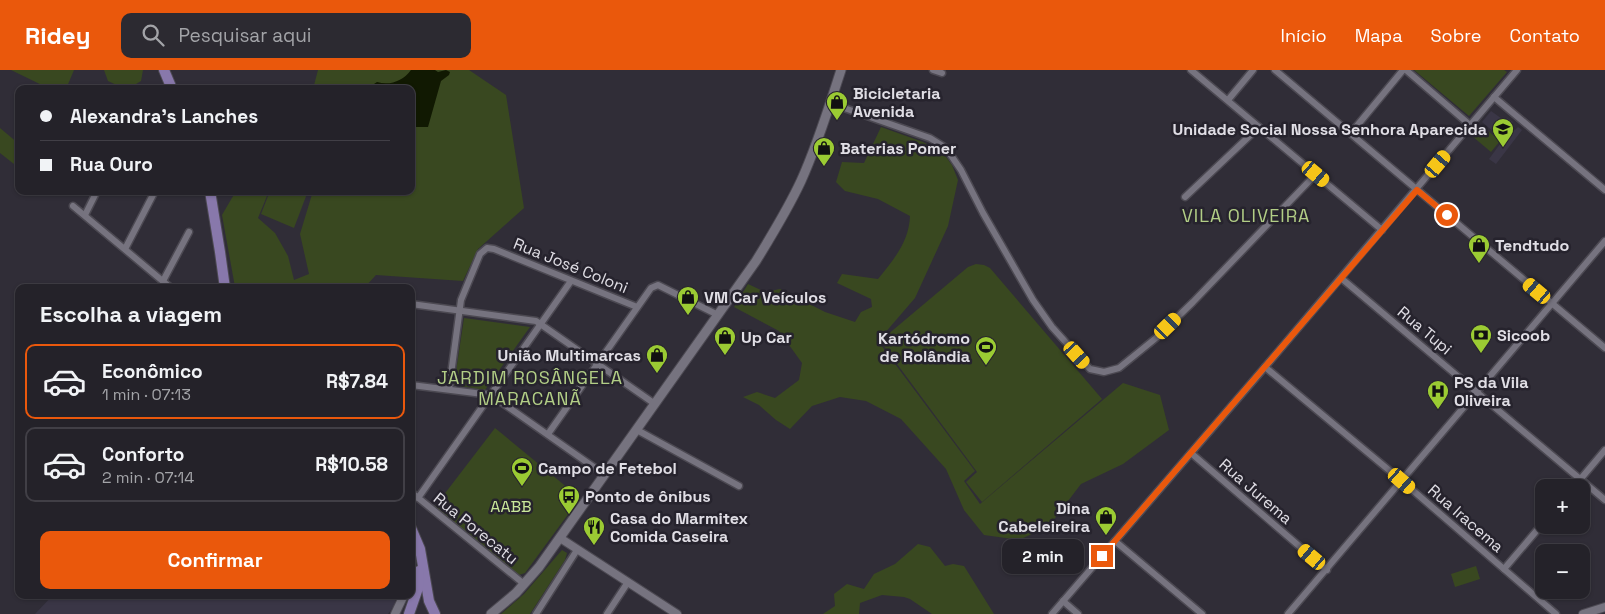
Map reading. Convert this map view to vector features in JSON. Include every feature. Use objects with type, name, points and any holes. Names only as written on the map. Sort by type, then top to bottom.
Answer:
[{"type":"highway","points":[[164,70],[170,85]]},
{"type":"highway","points":[[211,195],[224,284]]},
{"type":"highway","points":[[415,537],[420,549],[429,601],[435,614]]},
{"type":"highway","points":[[415,544],[419,569],[415,599]]},
{"type":"highway","points":[[409,614],[415,599]]},
{"type":"main road","points":[[491,613],[509,599],[539,567],[756,261],[793,197],[812,154],[841,70]]},
{"type":"street","points":[[933,70],[942,73]]},
{"type":"street","points":[[1191,70],[1382,230]]},
{"type":"street","points":[[1228,100],[1253,70]]},
{"type":"street","points":[[1275,70],[1605,348]]},
{"type":"street","points":[[1351,133],[1405,70],[1470,125]]},
{"type":"street","points":[[1052,614],[1417,190],[1517,70]]},
{"type":"street","points":[[1494,97],[1605,190]]},
{"type":"street","points":[[830,103],[930,138],[946,148],[961,170],[1033,300],[1052,327],[1090,369],[1104,372],[1119,368],[1156,338],[1316,174]]},
{"type":"street","points":[[1185,197],[1259,127]]},
{"type":"street","points":[[85,216],[96,195]]},
{"type":"street","points":[[125,249],[153,195]]},
{"type":"street","points":[[73,206],[166,284]]},
{"type":"street","points":[[163,281],[189,232]]},
{"type":"street","points":[[1288,614],[1605,241]]},
{"type":"street","name":"Rua José Coloni","points":[[459,310],[461,300],[480,254],[487,248],[494,249],[637,307]]},
{"type":"street","name":"Rua Tupi","points":[[1341,278],[1580,479]]},
{"type":"street","points":[[418,498],[571,280]]},
{"type":"street","points":[[548,434],[650,288],[658,285],[718,314]]},
{"type":"street","points":[[415,304],[530,320],[541,324],[655,404]]},
{"type":"street","points":[[449,389],[459,310]]},
{"type":"street","name":"Rua Iracema","points":[[1265,367],[1402,481],[1556,614]]},
{"type":"street","points":[[415,385],[491,395],[605,475]]},
{"type":"street","points":[[637,430],[739,486]]},
{"type":"street","points":[[1580,479],[1605,450]]},
{"type":"street","name":"Rua Jurema","points":[[1191,453],[1327,570]]},
{"type":"street","name":"Rua Tupi","points":[[1590,487],[1605,500]]},
{"type":"street","name":"Rua Porecatu","points":[[415,495],[524,584]]},
{"type":"street","points":[[1504,569],[1535,533]]},
{"type":"street","points":[[560,538],[678,614]]},
{"type":"street","points":[[1115,541],[1202,614]]},
{"type":"street","points":[[536,614],[577,550]]},
{"type":"street","points":[[607,614],[628,582]]},
{"type":"street","points":[[395,614],[402,599]]},
{"type":"street","points":[[1063,601],[1078,614]]},
{"type":"street","points":[[1583,614],[1605,607]]},
{"type":"shaded area","points":[[411,70],[435,70],[438,72],[446,70],[450,72],[441,81],[428,127],[415,127],[415,85],[372,85],[377,82],[391,83],[400,80]]},
{"type":"shaded area","name":"Unidade Social Nossa Senhora Aparecida","points":[[1491,111],[1505,121],[1507,118],[1513,122],[1510,126],[1515,130],[1518,127],[1522,130],[1496,164],[1489,159],[1506,136],[1504,133],[1500,137],[1482,122]]},
{"type":"shaded area","points":[[49,599],[396,599],[394,606],[388,614],[35,614]]},
{"type":"green space","points":[[11,70],[74,70],[68,85],[42,85]]},
{"type":"green space","points":[[104,70],[143,70],[141,81],[134,85],[116,85],[108,81]]},
{"type":"green space","points":[[318,70],[469,70],[506,95],[524,208],[478,249],[463,281],[376,275],[368,284],[234,284],[222,215],[234,195],[267,195],[258,218],[275,233],[288,256],[294,280],[309,274],[300,234],[312,195],[415,195],[415,85],[314,85]]},
{"type":"green space","points":[[1414,70],[1504,70],[1507,72],[1469,116]]},
{"type":"green space","points":[[1481,125],[1500,141],[1491,152],[1472,136]]},
{"type":"green space","points":[[881,127],[923,142],[943,153],[952,165],[958,180],[948,226],[915,298],[878,341],[975,471],[964,481],[980,504],[1123,383],[1160,395],[1169,430],[1123,464],[1081,484],[1049,526],[1019,540],[984,535],[964,510],[946,469],[901,419],[866,401],[840,397],[812,406],[790,429],[759,405],[743,397],[757,392],[775,398],[799,380],[802,363],[779,331],[734,307],[748,284],[765,292],[780,289],[825,312],[855,322],[861,312],[872,307],[871,299],[837,283],[842,274],[878,279],[904,242],[910,216],[878,199],[845,191],[836,182],[842,162],[864,163]]},
{"type":"green space","points":[[0,128],[15,141],[15,165],[0,153]]},
{"type":"green space","points":[[268,195],[306,195],[294,228],[261,214]]},
{"type":"green space","name":"Kartódromo de Rolândia","points":[[976,264],[990,268],[1102,399],[982,502],[966,482],[977,472],[880,341],[968,267]]},
{"type":"green space","points":[[464,318],[530,327],[485,390],[454,385]]},
{"type":"green space","name":"AABB","points":[[495,428],[580,498],[525,573],[519,575],[433,509]]},
{"type":"green space","points":[[918,544],[930,547],[945,566],[953,564],[964,566],[994,614],[932,614],[910,599],[882,595],[860,603],[859,614],[823,614],[835,606],[834,594],[847,584],[864,589],[874,574],[895,564]]},
{"type":"green space","points":[[562,550],[567,553],[565,560],[530,614],[501,614],[524,594]]},
{"type":"green space","points":[[1476,566],[1480,579],[1455,587],[1451,574]]},
{"type":"place","name":"Bicicletaria Avenida","points":[[837,121]]},
{"type":"place","name":"Unidade Social Nossa Senhora Aparecida","points":[[1503,148]]},
{"type":"place","name":"Baterias Pomer","points":[[824,167]]},
{"type":"place","name":"Tendtudo","points":[[1479,264]]},
{"type":"place","name":"VM Car Veículos","points":[[688,316]]},
{"type":"place","name":"Sicoob","points":[[1481,354]]},
{"type":"place","name":"Up Car","points":[[725,356]]},
{"type":"place","name":"Kartódromo de Rolândia","points":[[986,366]]},
{"type":"place","name":"União Multimarcas","points":[[657,374]]},
{"type":"place","name":"PS da Vila Oliveira","points":[[1438,410]]},
{"type":"place","name":"Campo de Fetebol","points":[[522,487]]},
{"type":"place","name":"Ponto de ônibus","points":[[569,515]]},
{"type":"place","name":"Dina Cabeleireira","points":[[1106,536]]},
{"type":"place","name":"Casa do Marmitex Comida Caseira","points":[[594,546]]},
{"type":"district","name":"VILA OLIVEIRA","points":[[1246,216]]},
{"type":"district","name":"JARDIM ROSÂNGELA MARACANÃ","points":[[530,388]]},
{"type":"route","points":[[1102,556],[1417,190],[1447,215]]}]
